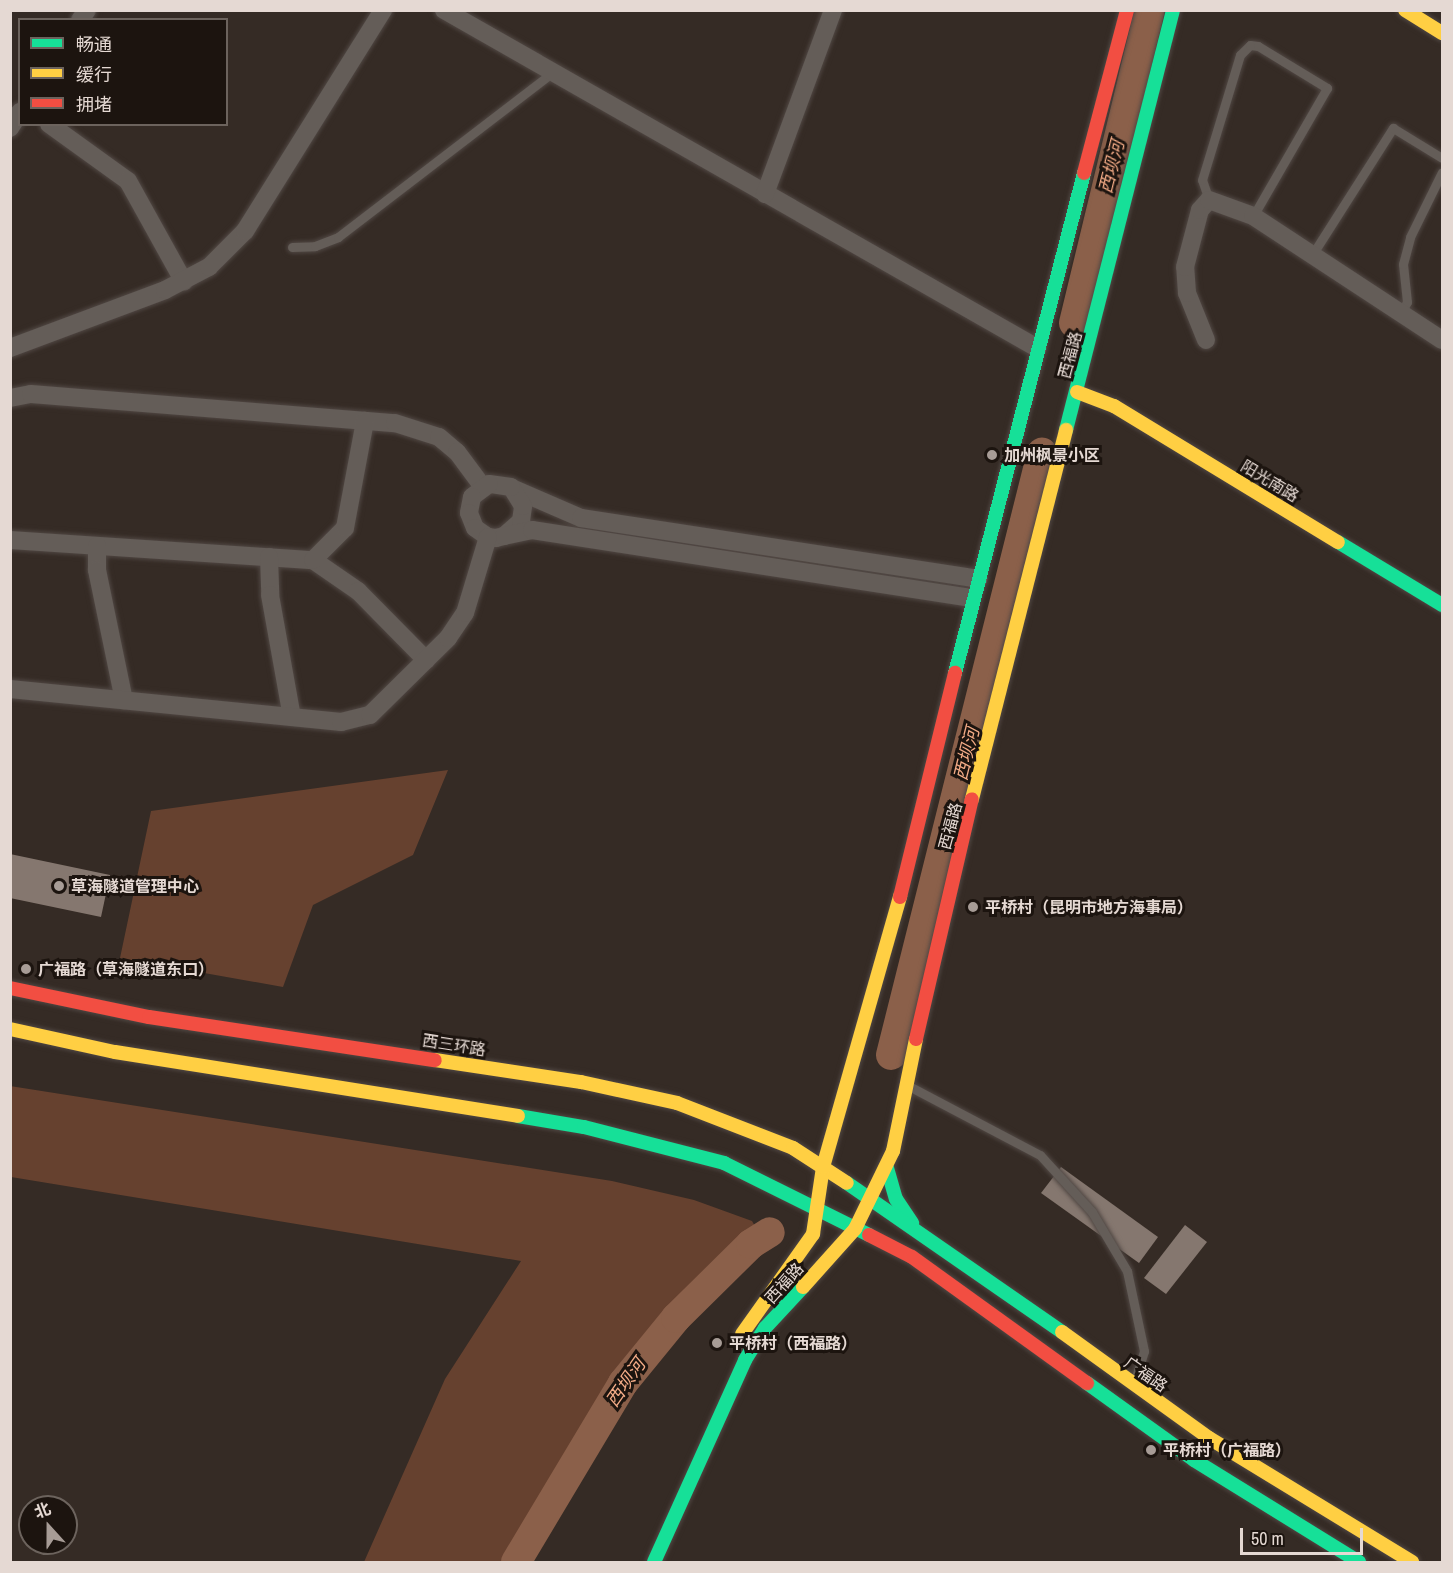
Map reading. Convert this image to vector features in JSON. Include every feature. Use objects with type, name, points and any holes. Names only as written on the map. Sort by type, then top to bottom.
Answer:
[{"type":"main road","name":"西福路","points":[[735,1345],[813,1234],[819,1210],[823,1167],[916,839],[972,598],[1127,10]]},
{"type":"main road","name":"西福路","points":[[654,1563],[745,1360],[765,1328],[855,1228],[887,1168],[933,954],[1173,10]]},
{"type":"main road","points":[[1405,10],[1443,33]]},
{"type":"main road","name":"阳光南路","points":[[1077,392],[1114,406],[1443,605]]},
{"type":"main road","name":"西三环路","points":[[10,988],[149,1017],[570,1080],[677,1103],[774,1139],[823,1167],[870,1199]]},
{"type":"main road","points":[[10,1029],[115,1052],[593,1130],[724,1163],[912,1257],[1194,1460],[1359,1563]]},
{"type":"main road","points":[[887,1168],[896,1199],[914,1227]]},
{"type":"main road","name":"广福路","points":[[870,1199],[914,1227],[1133,1385],[1227,1449],[1412,1563]]},
{"type":"street","points":[[10,348],[184,282],[209,267],[245,231],[383,10]]},
{"type":"street","points":[[444,10],[1037,348]]},
{"type":"street","points":[[765,194],[833,10]]},
{"type":"street","points":[[10,128],[18,115]]},
{"type":"street","points":[[52,126],[128,181],[184,282]]},
{"type":"street","points":[[1206,340],[1188,293],[1185,267],[1200,210],[1209,200],[1253,216],[1443,340]]},
{"type":"street","points":[[10,398],[31,394],[417,427],[439,437],[457,452],[483,487]]},
{"type":"street","points":[[313,560],[345,528],[365,421]]},
{"type":"street","points":[[972,598],[532,530],[496,536],[475,528],[469,513],[472,497],[483,487],[497,483],[511,487],[545,506],[581,518],[978,579]]},
{"type":"street","points":[[10,689],[341,722],[370,715],[448,638],[465,614],[496,536],[517,528],[524,514],[521,499],[511,487]]},
{"type":"street","points":[[10,540],[313,560],[358,591],[426,660]]},
{"type":"street","points":[[98,546],[97,570],[124,700]]},
{"type":"street","points":[[269,557],[270,595],[292,717]]},
{"type":"lane","points":[[1209,200],[1202,180],[1240,55],[1250,45],[1258,46],[1327,88],[1253,216]]},
{"type":"lane","points":[[292,247],[315,246],[338,237],[552,73]]},
{"type":"lane","points":[[1312,255],[1393,128],[1443,158]]},
{"type":"lane","points":[[1400,314],[1407,302],[1403,264],[1410,237],[1443,172]]},
{"type":"lane","points":[[906,1084],[1040,1155],[1092,1212],[1127,1271],[1144,1351],[1133,1385]]},
{"type":"shaded area","points":[[448,770],[413,855],[313,905],[283,987],[120,958],[151,811]]},
{"type":"shaded area","points":[[10,1086],[612,1181],[694,1200],[752,1221],[756,1228],[671,1306],[618,1373],[506,1562],[364,1562],[445,1379],[521,1261],[11,1177]]},
{"type":"building","name":"草海隧道管理中心","points":[[10,854],[110,875],[101,917],[10,898]]},
{"type":"building","points":[[1061,1167],[1158,1237],[1139,1263],[1041,1193]]},
{"type":"building","points":[[1185,1225],[1207,1242],[1166,1294],[1144,1278]]},
{"type":"waterway","name":"西坝河","points":[[1074,323],[1150,10]]},
{"type":"waterway","name":"西坝河","points":[[891,1055],[1042,453]]},
{"type":"waterway","name":"西坝河","points":[[516,1562],[623,1383],[676,1318],[751,1244],[770,1232]]},
{"type":"traffic: fast","points":[[1066,430],[1173,10]]},
{"type":"traffic: fast","points":[[955,673],[1084,173]]},
{"type":"traffic: fast","points":[[1338,542],[1442,605]]},
{"type":"traffic: fast","points":[[518,1116],[584,1127],[724,1163],[869,1235]]},
{"type":"traffic: fast","points":[[887,1168],[896,1199],[912,1223]]},
{"type":"traffic: fast","points":[[847,1183],[1062,1332]]},
{"type":"traffic: fast","points":[[654,1562],[745,1360],[765,1328],[803,1287]]},
{"type":"traffic: fast","points":[[1087,1383],[1194,1460],[1359,1562]]},
{"type":"traffic: slow","points":[[1405,10],[1442,33]]},
{"type":"traffic: slow","points":[[1077,392],[1114,406],[1338,542]]},
{"type":"traffic: slow","points":[[972,799],[1066,430]]},
{"type":"traffic: slow","points":[[742,1334],[813,1234],[823,1167],[900,897]]},
{"type":"traffic: slow","points":[[10,1029],[115,1052],[518,1116]]},
{"type":"traffic: slow","points":[[803,1287],[855,1229],[893,1151],[916,1039]]},
{"type":"traffic: slow","points":[[435,1060],[581,1082],[677,1103],[793,1148],[847,1183]]},
{"type":"traffic: slow","points":[[1062,1332],[1209,1438],[1412,1562]]},
{"type":"traffic: jam","points":[[1084,173],[1127,10]]},
{"type":"traffic: jam","points":[[900,897],[955,673]]},
{"type":"traffic: jam","points":[[916,1039],[972,799]]},
{"type":"traffic: jam","points":[[10,988],[149,1017],[435,1060]]},
{"type":"traffic: jam","points":[[869,1235],[912,1257],[1087,1383]]},
{"type":"place","name":"加州枫景小区","points":[[992,455]]},
{"type":"place","name":"草海隧道管理中心","points":[[59,886]]},
{"type":"place","name":"平桥村（昆明市地方海事局）","points":[[973,907]]},
{"type":"place","name":"广福路（草海隧道东口）","points":[[26,969]]},
{"type":"place","name":"平桥村（西福路）","points":[[717,1343]]},
{"type":"place","name":"平桥村（广福路）","points":[[1151,1450]]}]
